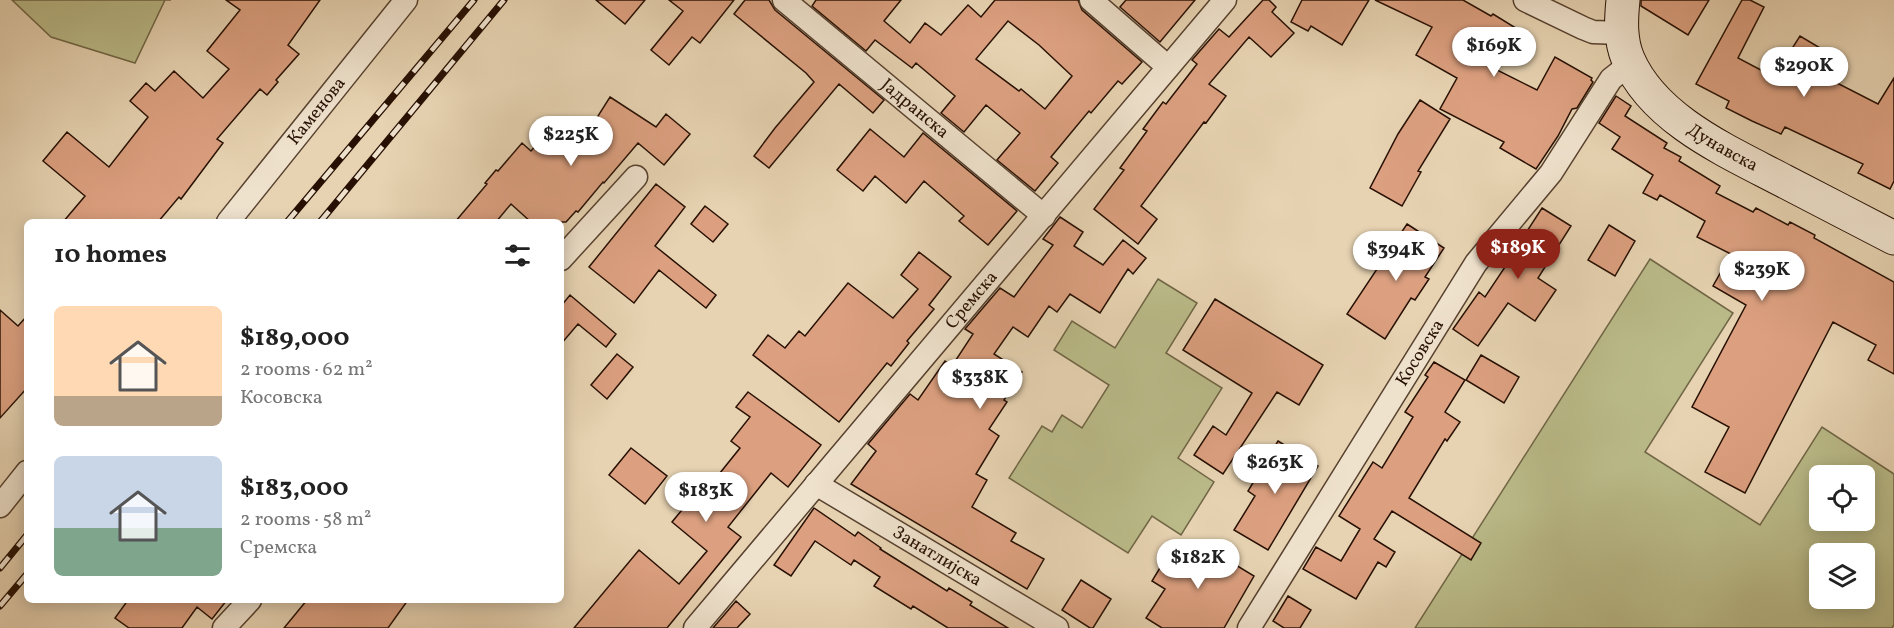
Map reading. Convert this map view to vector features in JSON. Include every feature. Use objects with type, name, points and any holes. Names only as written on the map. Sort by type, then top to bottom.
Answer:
[{"type":"main road","name":"Дунавска","points":[[1623,0],[1621,33],[1624,49],[1637,77],[1664,107],[1706,140],[1894,238]]},
{"type":"street","name":"Каменова","points":[[230,219],[406,0]]},
{"type":"street","name":"Јадранска","points":[[784,0],[1044,216]]},
{"type":"street","points":[[1091,0],[1168,67]]},
{"type":"street","name":"Сремска","points":[[695,628],[1225,0]]},
{"type":"street","points":[[1525,0],[1593,32],[1621,33]]},
{"type":"street","name":"Косовска","points":[[1249,628],[1476,263],[1551,173],[1611,80],[1630,64]]},
{"type":"street","points":[[564,256],[636,177]]},
{"type":"street","points":[[0,506],[24,476]]},
{"type":"street","name":"Занатлијска","points":[[816,483],[1057,628]]},
{"type":"street","points":[[225,628],[247,603]]},
{"type":"green space","points":[[12,0],[165,0],[135,63],[51,37]]},
{"type":"green space","points":[[1650,259],[1733,313],[1645,452],[1760,525],[1822,427],[1894,474],[1894,625],[1892,628],[1415,628]]},
{"type":"green space","points":[[1158,279],[1197,303],[1166,353],[1222,388],[1178,458],[1214,482],[1181,535],[1152,516],[1128,553],[1009,478],[1042,426],[1052,432],[1062,415],[1082,428],[1109,385],[1054,350],[1072,321],[1115,348]]},
{"type":"building","points":[[226,0],[320,0],[288,45],[299,54],[276,80],[278,82],[267,95],[260,89],[217,139],[223,143],[181,199],[179,197],[161,219],[66,219],[85,196],[43,161],[67,132],[109,167],[148,117],[130,101],[146,83],[155,91],[174,71],[203,98],[229,69],[207,51],[240,10]]},
{"type":"building","points":[[596,0],[645,0],[625,24]]},
{"type":"building","points":[[669,0],[734,0],[700,43],[692,37],[669,65],[651,50],[683,11]]},
{"type":"building","points":[[745,0],[769,0],[775,10],[884,100],[873,113],[839,84],[769,168],[754,156],[814,82],[734,14]]},
{"type":"building","points":[[816,0],[901,0],[884,21],[910,43],[925,23],[941,35],[968,5],[981,17],[995,0],[1078,0],[1082,10],[1142,62],[1122,84],[1118,81],[1091,113],[1089,111],[1051,157],[1058,163],[1035,191],[997,160],[1020,133],[986,105],[964,132],[941,113],[955,96],[916,63],[912,68],[875,40],[866,51],[812,6]],"holes":[[[1008,21],[1039,45],[1072,76],[1045,109],[1021,89],[1019,91],[976,59]]]},
{"type":"building","points":[[1126,0],[1195,0],[1160,42],[1120,7]]},
{"type":"building","points":[[1263,0],[1269,0],[1276,7],[1272,12],[1294,33],[1271,57],[1249,37],[1209,84],[1226,96],[1141,206],[1157,219],[1138,244],[1094,209],[1124,170],[1120,168],[1147,131],[1143,129],[1163,102],[1166,104],[1197,64],[1192,60],[1219,29],[1229,37]]},
{"type":"building","points":[[1302,0],[1369,0],[1342,45],[1311,26],[1308,31],[1291,22]]},
{"type":"building","points":[[1375,0],[1463,0],[1491,16],[1493,14],[1519,30],[1495,69],[1537,90],[1555,57],[1592,78],[1593,82],[1577,108],[1572,109],[1558,136],[1536,169],[1500,148],[1504,142],[1440,109],[1457,78],[1416,55],[1432,27]]},
{"type":"building","points":[[1641,0],[1709,0],[1688,35],[1641,6]]},
{"type":"building","points":[[1742,0],[1750,0],[1764,7],[1738,58],[1774,77],[1800,36],[1847,64],[1835,82],[1878,104],[1894,78],[1894,181],[1890,189],[1858,173],[1863,164],[1785,127],[1781,134],[1752,121],[1726,108],[1729,101],[1696,84]]},
{"type":"building","points":[[1616,96],[1631,106],[1625,116],[1667,143],[1664,148],[1681,157],[1679,161],[1720,186],[1716,193],[1753,212],[1756,208],[1788,225],[1790,222],[1815,235],[1814,238],[1894,282],[1894,374],[1868,360],[1876,345],[1833,322],[1745,493],[1705,472],[1729,427],[1692,407],[1746,305],[1713,286],[1731,254],[1697,237],[1705,221],[1660,195],[1657,200],[1643,193],[1653,175],[1612,149],[1620,137],[1599,123]]},
{"type":"building","points":[[610,97],[656,127],[666,114],[690,134],[664,165],[638,143],[578,212],[576,211],[566,222],[564,219],[528,219],[511,204],[498,219],[458,219],[496,170],[498,171],[522,143],[531,151],[556,123],[581,143]]},
{"type":"building","points":[[1420,100],[1450,119],[1418,171],[1421,172],[1402,206],[1370,188],[1398,134]]},
{"type":"building","points":[[870,129],[904,157],[923,133],[1017,211],[988,245],[959,221],[964,216],[924,181],[906,203],[875,176],[863,191],[837,170]]},
{"type":"building","points":[[656,184],[685,207],[655,246],[716,295],[706,308],[659,270],[634,303],[589,267]]},
{"type":"building","points":[[705,206],[728,224],[713,242],[691,224]]},
{"type":"building","points":[[1542,208],[1571,226],[1538,278],[1556,290],[1535,321],[1508,303],[1478,346],[1453,329],[1479,292],[1485,297]]},
{"type":"building","points":[[1060,217],[1083,232],[1074,246],[1103,265],[1123,240],[1146,258],[1133,274],[1128,269],[1100,313],[1070,294],[1057,312],[1049,306],[1028,337],[1013,327],[994,354],[1022,372],[1004,400],[1007,402],[989,429],[999,436],[976,474],[987,480],[972,507],[1016,533],[1011,541],[1044,559],[1027,589],[851,484],[876,451],[868,444],[910,394],[918,400],[945,361],[952,366],[973,334],[965,329],[1000,288],[1014,297],[1053,245],[1043,239]]},
{"type":"building","points":[[1407,224],[1444,248],[1425,277],[1429,279],[1415,300],[1411,298],[1385,339],[1347,314]]},
{"type":"building","points":[[1609,225],[1635,241],[1615,276],[1588,260]]},
{"type":"building","points":[[919,252],[951,277],[929,305],[934,309],[907,341],[909,343],[891,366],[887,363],[839,422],[753,355],[768,335],[785,348],[799,331],[805,336],[848,283],[893,318],[918,289],[901,275]]},
{"type":"building","points":[[570,295],[616,334],[606,347],[578,324],[564,340],[564,302]]},
{"type":"building","points":[[1215,299],[1323,365],[1299,405],[1277,392],[1223,474],[1194,455],[1213,426],[1226,435],[1252,393],[1183,350]]},
{"type":"building","points":[[0,310],[18,326],[24,319],[24,391],[0,418]]},
{"type":"building","points":[[617,354],[633,367],[607,399],[591,385]]},
{"type":"building","points":[[1481,355],[1519,377],[1504,403],[1466,380]]},
{"type":"building","points":[[1434,362],[1465,380],[1445,412],[1460,422],[1447,441],[1445,439],[1409,498],[1481,543],[1471,560],[1392,511],[1374,539],[1395,552],[1386,567],[1378,562],[1356,599],[1303,569],[1316,547],[1341,561],[1360,529],[1339,516],[1373,462],[1382,468],[1413,417],[1405,412],[1428,377],[1425,375]]},
{"type":"building","points":[[748,392],[821,445],[788,487],[771,473],[728,527],[741,537],[667,628],[574,628],[639,550],[679,584],[707,551],[672,522],[686,505],[691,509],[740,448],[731,441],[750,417],[736,407]]},
{"type":"building","points":[[1278,441],[1318,466],[1268,550],[1234,530],[1255,496],[1248,491]]},
{"type":"building","points":[[631,448],[667,476],[645,504],[609,475]]},
{"type":"building","points":[[814,508],[855,536],[858,532],[880,549],[947,591],[949,588],[972,602],[970,605],[1008,628],[948,628],[913,606],[911,609],[874,586],[880,577],[854,560],[851,565],[815,541],[791,576],[774,565]]},
{"type":"building","points":[[1175,543],[1202,559],[1208,548],[1254,576],[1224,628],[1162,628],[1146,618],[1165,589],[1152,581]]},
{"type":"building","points":[[1081,580],[1111,599],[1093,628],[1062,610]]},
{"type":"building","points":[[1288,596],[1311,610],[1300,628],[1284,628],[1273,621]]},
{"type":"building","points":[[736,601],[750,614],[737,628],[713,628]]},
{"type":"building","points":[[126,603],[225,603],[212,619],[197,607],[182,628],[129,628],[115,618]]},
{"type":"building","points":[[305,603],[406,603],[388,628],[284,628]]},
{"type":"railway","points":[[290,219],[474,0]]},
{"type":"railway","points":[[322,219],[504,0]]},
{"type":"railway","points":[[0,568],[24,539]]},
{"type":"railway","points":[[0,606],[24,578]]}]
